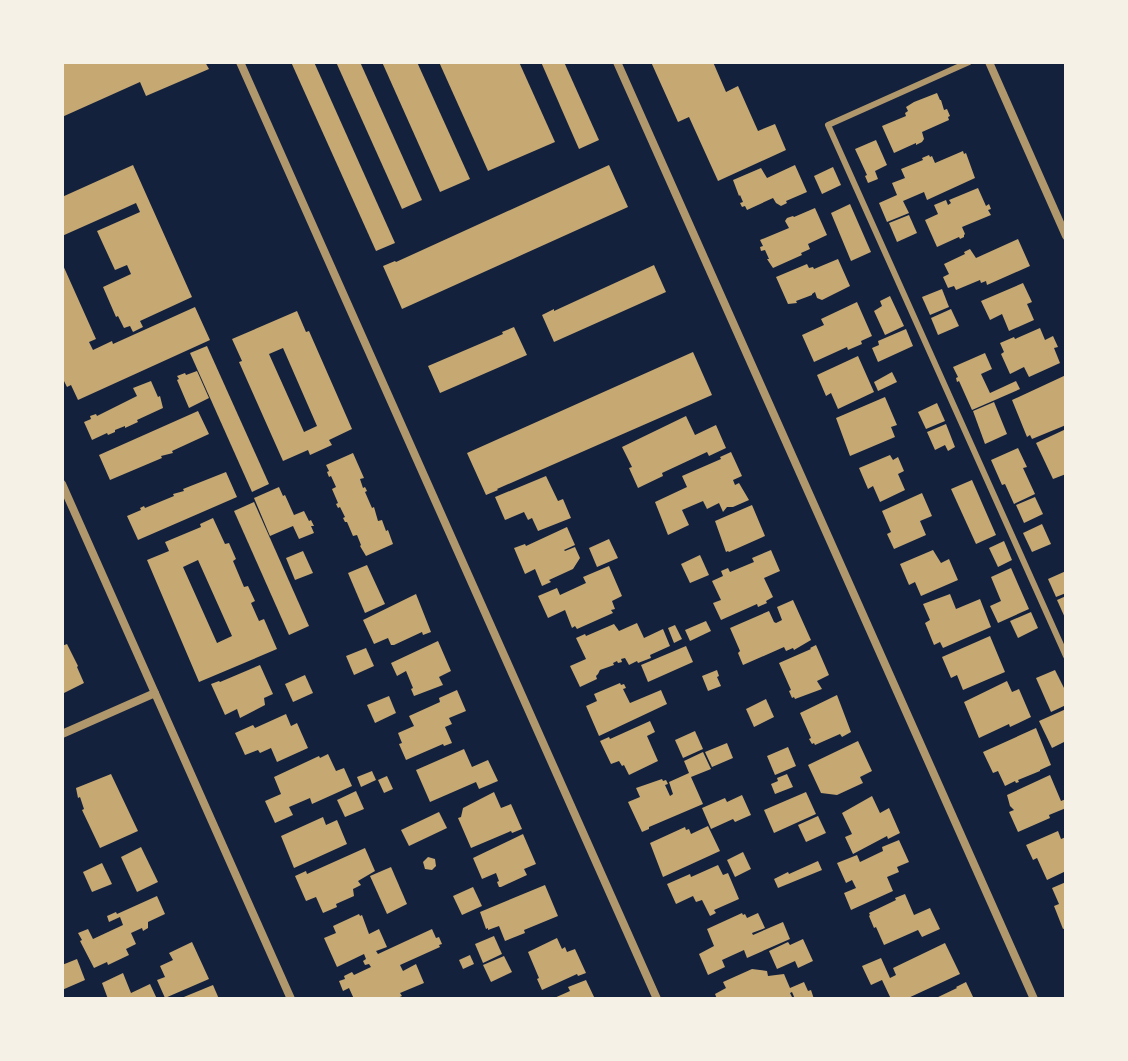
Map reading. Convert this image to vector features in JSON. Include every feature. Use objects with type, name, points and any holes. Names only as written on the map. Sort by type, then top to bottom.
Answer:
[{"type":"street","points":[[240,62],[657,999]]},
{"type":"street","points":[[617,62],[1034,999]]},
{"type":"street","points":[[989,62],[1066,236]]},
{"type":"street","points":[[62,484],[291,999]]},
{"type":"street","points":[[62,734],[155,693]]},
{"type":"lane","points":[[969,62],[828,125],[1066,656]]},
{"type":"building","points":[[62,62],[205,62],[209,69],[146,96],[140,82],[62,117]]},
{"type":"building","points":[[291,62],[314,62],[395,243],[376,251]]},
{"type":"building","points":[[336,62],[360,62],[422,200],[402,209]]},
{"type":"building","points":[[382,62],[417,62],[470,179],[440,192]]},
{"type":"building","points":[[439,62],[519,62],[555,142],[488,171]]},
{"type":"building","points":[[541,62],[564,62],[599,140],[579,149]]},
{"type":"building","points":[[651,62],[713,62],[726,92],[738,86],[758,131],[775,124],[786,150],[718,181],[689,117],[678,122]]},
{"type":"building","points":[[937,93],[944,110],[947,109],[949,120],[922,132],[922,142],[894,153],[882,126],[906,116],[906,107],[914,102]]},
{"type":"building","points":[[876,140],[887,165],[875,171],[878,179],[868,183],[855,149]]},
{"type":"building","points":[[963,151],[975,178],[927,200],[924,192],[903,201],[909,213],[887,222],[879,203],[897,195],[892,183],[905,178],[901,169],[929,155],[935,163]]},
{"type":"building","points":[[133,165],[192,297],[140,321],[143,327],[133,332],[130,326],[124,328],[116,317],[103,287],[131,274],[127,265],[115,270],[97,231],[140,212],[136,203],[62,236],[62,197]]},
{"type":"building","points":[[609,165],[628,207],[402,309],[383,266]]},
{"type":"building","points":[[795,165],[807,192],[781,206],[773,198],[747,210],[745,206],[742,207],[740,203],[743,202],[733,180],[761,168],[767,178]]},
{"type":"building","points":[[833,167],[841,185],[822,194],[814,176]]},
{"type":"building","points":[[978,188],[986,206],[989,204],[991,215],[962,227],[964,237],[937,247],[925,220],[938,214],[934,205],[946,200],[948,205],[951,203],[949,200]]},
{"type":"building","points":[[850,204],[871,252],[851,261],[831,213]]},
{"type":"building","points":[[815,208],[827,235],[808,244],[810,249],[802,255],[773,268],[765,250],[761,251],[760,247],[763,246],[760,240],[789,228],[785,221],[787,218]]},
{"type":"building","points":[[909,215],[917,233],[897,242],[889,223]]},
{"type":"building","points":[[1018,239],[1030,266],[987,285],[986,281],[981,283],[980,280],[956,290],[954,286],[948,288],[943,277],[949,274],[944,264],[970,249],[976,258]]},
{"type":"building","points":[[838,259],[850,286],[822,300],[817,298],[815,292],[797,303],[788,304],[776,277],[807,264],[814,269]]},
{"type":"building","points":[[62,263],[96,339],[89,342],[93,350],[195,307],[210,340],[78,400],[71,385],[67,387],[62,377]]},
{"type":"building","points":[[654,265],[666,292],[554,342],[542,315]]},
{"type":"building","points":[[1023,283],[1032,302],[1027,304],[1034,320],[1009,331],[1002,314],[990,320],[981,301]]},
{"type":"building","points":[[942,289],[949,307],[930,315],[922,297]]},
{"type":"building","points":[[890,296],[904,326],[885,335],[874,311],[882,306],[880,301]]},
{"type":"building","points":[[857,302],[872,336],[861,341],[862,344],[848,350],[847,347],[814,362],[802,335],[824,325],[821,319]]},
{"type":"building","points":[[951,309],[959,326],[938,335],[931,318]]},
{"type":"building","points":[[297,311],[306,332],[309,331],[352,429],[329,440],[332,445],[310,455],[308,450],[283,461],[239,362],[242,361],[232,339]],"holes":[[[283,348],[317,426],[304,432],[269,354]]]},
{"type":"building","points":[[514,327],[527,355],[440,393],[428,366]]},
{"type":"building","points":[[1040,328],[1045,340],[1053,336],[1060,363],[1029,377],[1024,367],[1010,374],[1001,354],[1004,352],[1000,343]]},
{"type":"building","points":[[906,329],[913,346],[878,362],[872,348],[879,345],[878,341]]},
{"type":"building","points":[[207,346],[269,484],[252,492],[190,353]]},
{"type":"building","points":[[693,352],[712,395],[486,495],[467,453]]},
{"type":"building","points":[[985,353],[992,369],[981,374],[990,393],[1016,381],[1020,389],[972,410],[957,382],[953,367]]},
{"type":"building","points":[[858,356],[874,392],[838,409],[831,393],[826,396],[817,375]]},
{"type":"building","points":[[197,371],[209,398],[189,408],[177,376]]},
{"type":"building","points":[[892,372],[897,382],[878,391],[874,382]]},
{"type":"building","points":[[1066,375],[1066,425],[1032,439],[1030,435],[1027,437],[1012,400]]},
{"type":"building","points":[[151,381],[163,408],[125,428],[92,440],[84,422],[91,419],[90,416],[97,416],[137,396],[133,388]]},
{"type":"building","points":[[885,397],[897,425],[891,427],[895,437],[850,456],[836,418]]},
{"type":"building","points":[[994,402],[1007,434],[985,444],[973,411]]},
{"type":"building","points":[[937,403],[945,421],[926,429],[918,412]]},
{"type":"building","points":[[198,411],[209,434],[110,480],[99,455]]},
{"type":"building","points":[[686,416],[695,435],[716,425],[726,448],[709,456],[707,452],[638,488],[622,447]]},
{"type":"building","points":[[946,424],[955,447],[948,451],[945,445],[935,450],[927,432]]},
{"type":"building","points":[[1066,429],[1066,474],[1053,479],[1036,443]]},
{"type":"building","points":[[1018,448],[1035,494],[1014,504],[991,460]]},
{"type":"building","points":[[731,452],[742,476],[733,480],[735,485],[739,483],[749,500],[727,507],[723,512],[719,503],[707,509],[703,501],[682,510],[689,525],[668,535],[655,502],[687,487],[682,476]]},
{"type":"building","points":[[353,453],[364,478],[360,479],[363,488],[393,544],[366,556],[357,535],[353,536],[336,504],[332,489],[336,487],[326,465]]},
{"type":"building","points":[[890,455],[893,460],[898,457],[904,471],[898,474],[905,490],[880,502],[873,486],[868,489],[859,468]]},
{"type":"building","points":[[226,472],[237,497],[138,540],[127,516]]},
{"type":"building","points":[[546,476],[558,501],[563,499],[571,518],[538,531],[532,518],[528,520],[524,512],[505,520],[495,497]]},
{"type":"building","points":[[972,480],[996,535],[976,544],[951,489]]},
{"type":"building","points":[[279,487],[294,515],[304,511],[311,520],[314,533],[299,539],[293,526],[270,536],[254,498]]},
{"type":"building","points":[[922,493],[932,516],[920,521],[926,535],[894,549],[882,511]]},
{"type":"building","points":[[1035,497],[1043,514],[1024,523],[1016,505]]},
{"type":"building","points":[[254,502],[309,626],[289,635],[234,511]]},
{"type":"building","points":[[752,505],[765,536],[726,552],[715,521]]},
{"type":"building","points":[[213,518],[225,544],[229,543],[244,587],[248,586],[255,601],[251,603],[259,621],[264,619],[277,649],[199,682],[147,560],[169,551],[165,542],[201,527],[200,524]],"holes":[[[198,560],[232,636],[217,643],[183,567]]]},
{"type":"building","points":[[1042,524],[1051,544],[1032,552],[1023,533]]},
{"type":"building","points":[[567,527],[575,545],[564,550],[575,547],[580,558],[573,569],[542,586],[535,569],[525,574],[514,548],[526,546]]},
{"type":"building","points":[[609,539],[618,558],[597,567],[589,548]]},
{"type":"building","points":[[1004,541],[1012,560],[998,567],[989,548]]},
{"type":"building","points":[[771,550],[780,571],[764,578],[773,597],[758,607],[757,604],[721,620],[713,603],[721,600],[712,581],[723,576],[721,571],[728,568],[730,572],[754,562],[752,558]]},
{"type":"building","points":[[933,550],[941,563],[949,559],[958,580],[921,596],[915,582],[909,585],[900,564]]},
{"type":"building","points":[[303,551],[313,573],[295,580],[286,558]]},
{"type":"building","points":[[700,555],[709,575],[690,583],[681,564]]},
{"type":"building","points":[[367,565],[385,604],[365,613],[348,573]]},
{"type":"building","points":[[609,566],[622,596],[612,601],[613,613],[577,629],[575,626],[572,628],[565,610],[548,618],[538,596],[557,588],[560,595],[586,583],[583,577]]},
{"type":"building","points":[[1011,568],[1029,609],[998,623],[990,606],[1001,601],[991,577]]},
{"type":"building","points":[[1066,571],[1066,593],[1056,597],[1048,579]]},
{"type":"building","points":[[416,594],[431,632],[423,635],[422,632],[394,645],[388,638],[374,644],[363,620]]},
{"type":"building","points":[[950,594],[956,609],[980,599],[991,627],[943,648],[940,642],[934,645],[925,623],[930,620],[923,604]]},
{"type":"building","points":[[1066,596],[1066,620],[1057,600]]},
{"type":"building","points":[[793,600],[811,640],[794,650],[786,651],[784,647],[743,665],[730,628],[769,611],[776,623],[782,620],[777,607]]},
{"type":"building","points":[[1031,612],[1038,628],[1018,638],[1010,621]]},
{"type":"building","points":[[706,621],[711,631],[690,641],[685,630]]},
{"type":"building","points":[[637,623],[644,638],[663,629],[670,646],[638,663],[629,665],[625,658],[621,659],[622,662],[617,661],[600,670],[597,679],[580,687],[570,666],[586,659],[576,638],[614,624],[619,631]]},
{"type":"building","points":[[675,625],[682,639],[674,643],[668,628]]},
{"type":"building","points":[[990,636],[1005,672],[963,690],[957,675],[951,678],[942,657]]},
{"type":"building","points":[[438,641],[451,671],[439,677],[443,685],[414,696],[406,671],[397,676],[391,663]]},
{"type":"building","points":[[67,644],[84,683],[62,694],[62,646]]},
{"type":"building","points":[[816,645],[829,675],[817,681],[822,689],[792,698],[779,663]]},
{"type":"building","points":[[686,646],[693,662],[648,682],[641,665]]},
{"type":"building","points":[[366,648],[374,666],[354,675],[346,656]]},
{"type":"building","points":[[260,665],[273,694],[264,698],[265,705],[240,718],[237,709],[225,715],[211,684]]},
{"type":"building","points":[[717,670],[721,686],[708,691],[702,676]]},
{"type":"building","points":[[1055,670],[1066,692],[1066,705],[1051,712],[1036,678]]},
{"type":"building","points":[[305,675],[313,693],[293,702],[285,684]]},
{"type":"building","points":[[1007,681],[1012,692],[1019,689],[1031,717],[979,738],[964,702]]},
{"type":"building","points":[[620,683],[626,688],[623,689],[630,703],[661,690],[667,704],[599,736],[586,706],[597,701],[594,694]]},
{"type":"building","points":[[457,690],[466,711],[449,718],[452,724],[445,727],[452,743],[406,760],[398,733],[414,726],[409,716],[440,702],[439,698]]},
{"type":"building","points":[[837,695],[851,732],[812,744],[800,713]]},
{"type":"building","points":[[389,696],[396,713],[375,723],[367,705]]},
{"type":"building","points":[[766,699],[774,717],[754,727],[746,709]]},
{"type":"building","points":[[1066,709],[1066,741],[1052,748],[1039,721]]},
{"type":"building","points":[[286,714],[291,726],[297,723],[308,748],[277,762],[271,748],[245,755],[235,733]]},
{"type":"building","points":[[650,721],[655,732],[647,736],[658,761],[629,775],[619,761],[611,764],[600,741]]},
{"type":"building","points":[[1036,728],[1051,765],[1005,786],[998,771],[993,773],[983,752]]},
{"type":"building","points":[[695,731],[703,749],[683,758],[675,740]]},
{"type":"building","points":[[858,741],[872,771],[860,777],[863,783],[837,795],[821,793],[808,765]]},
{"type":"building","points":[[727,743],[733,758],[712,767],[705,752]]},
{"type":"building","points":[[788,747],[796,766],[775,775],[767,756]]},
{"type":"building","points":[[464,749],[472,767],[488,760],[498,781],[479,789],[476,782],[430,802],[416,770]]},
{"type":"building","points":[[703,752],[711,769],[691,777],[703,804],[642,832],[628,802],[640,797],[636,788],[662,779],[668,784],[665,785],[670,796],[673,794],[669,782],[689,773],[684,761]]},
{"type":"building","points":[[328,754],[336,771],[344,768],[352,786],[312,804],[310,798],[289,807],[293,815],[275,823],[265,801],[281,794],[274,777]]},
{"type":"building","points":[[372,771],[376,780],[361,787],[357,777]]},
{"type":"building","points":[[111,774],[138,831],[100,848],[82,810],[76,788]]},
{"type":"building","points":[[787,774],[793,787],[775,794],[771,784]]},
{"type":"building","points":[[1050,775],[1061,801],[1066,799],[1066,808],[1018,832],[1009,812],[1014,810],[1007,795]]},
{"type":"building","points":[[387,776],[393,789],[384,793],[378,780]]},
{"type":"building","points":[[356,791],[364,809],[345,817],[337,800]]},
{"type":"building","points":[[494,792],[501,808],[511,804],[522,829],[471,848],[458,818],[463,808]]},
{"type":"building","points":[[806,792],[816,814],[774,833],[764,810]]},
{"type":"building","points":[[742,795],[751,815],[711,829],[702,808],[725,798],[727,802]]},
{"type":"building","points":[[872,796],[880,813],[889,808],[900,833],[888,839],[887,836],[853,854],[845,837],[852,834],[842,813]]},
{"type":"building","points":[[439,812],[447,828],[409,846],[401,830]]},
{"type":"building","points":[[818,816],[826,833],[806,842],[798,825]]},
{"type":"building","points":[[323,817],[326,825],[337,820],[347,844],[294,868],[281,836]]},
{"type":"building","points":[[708,826],[720,851],[663,877],[650,843],[685,827],[691,834]]},
{"type":"building","points":[[1058,831],[1061,839],[1066,837],[1066,871],[1047,880],[1037,858],[1033,860],[1026,845]]},
{"type":"building","points":[[523,834],[536,864],[524,869],[527,875],[501,887],[496,873],[482,879],[473,858]]},
{"type":"building","points":[[899,840],[909,862],[897,867],[899,872],[887,877],[893,891],[851,910],[844,893],[856,888],[852,880],[846,883],[837,863],[857,855],[860,862]]},
{"type":"building","points":[[141,847],[158,882],[137,892],[121,857]]},
{"type":"building","points":[[365,848],[375,871],[358,881],[361,885],[353,889],[354,896],[323,913],[316,897],[306,901],[295,876],[306,871],[307,874]]},
{"type":"building","points":[[743,852],[751,869],[735,877],[727,860]]},
{"type":"building","points":[[428,857],[435,859],[436,866],[432,870],[425,869],[423,862]]},
{"type":"building","points":[[818,861],[822,870],[778,888],[774,879]]},
{"type":"building","points":[[102,863],[112,884],[92,892],[83,872]]},
{"type":"building","points":[[718,865],[723,875],[728,873],[739,899],[714,910],[716,913],[710,916],[702,900],[696,902],[693,896],[676,904],[667,884]]},
{"type":"building","points":[[391,867],[407,904],[387,914],[370,876]]},
{"type":"building","points":[[1066,882],[1066,928],[1063,929],[1054,906],[1059,904],[1052,888]]},
{"type":"building","points":[[545,885],[558,916],[505,941],[499,926],[486,929],[480,912]]},
{"type":"building","points":[[473,887],[482,906],[462,915],[453,896]]},
{"type":"building","points":[[905,894],[914,915],[930,908],[940,929],[922,937],[918,930],[884,945],[869,913]]},
{"type":"building","points":[[157,896],[165,914],[148,922],[148,928],[143,931],[142,928],[131,933],[136,944],[126,949],[129,955],[94,968],[78,933],[88,929],[93,939],[123,925],[120,917],[109,922],[107,916]]},
{"type":"building","points":[[742,913],[747,918],[758,913],[765,928],[753,935],[783,922],[790,939],[747,958],[744,950],[722,960],[725,967],[708,975],[699,954],[714,946],[707,929]]},
{"type":"building","points":[[359,914],[369,934],[379,929],[387,947],[376,951],[378,954],[432,929],[436,938],[439,937],[440,947],[400,965],[403,971],[416,964],[424,983],[400,993],[402,996],[395,999],[354,999],[349,988],[343,991],[339,981],[345,979],[344,976],[371,967],[365,965],[364,954],[337,967],[324,938],[336,933],[333,926]]},
{"type":"building","points":[[494,936],[502,954],[483,963],[475,944]]},
{"type":"building","points":[[557,938],[562,949],[565,947],[567,952],[575,949],[586,973],[542,990],[528,952]]},
{"type":"building","points":[[803,939],[813,961],[798,968],[795,961],[777,969],[769,951]]},
{"type":"building","points":[[192,942],[209,979],[165,998],[157,980],[165,977],[160,966],[173,960],[169,953]]},
{"type":"building","points":[[945,943],[960,974],[906,999],[891,999],[882,980],[871,985],[862,966],[881,958],[890,978],[896,975],[893,968]]},
{"type":"building","points":[[470,955],[474,964],[463,969],[459,960]]},
{"type":"building","points":[[504,956],[512,972],[491,982],[483,965]]},
{"type":"building","points":[[77,959],[85,980],[62,990],[62,965]]},
{"type":"building","points":[[752,969],[767,971],[768,976],[784,974],[790,988],[804,982],[814,999],[795,999],[792,992],[792,997],[788,999],[717,999],[715,994],[726,988],[723,982]]},
{"type":"building","points":[[123,973],[131,993],[150,984],[157,999],[108,999],[102,983]]},
{"type":"building","points":[[586,980],[595,999],[552,999],[570,991],[568,987]]},
{"type":"building","points":[[966,982],[974,999],[934,999],[957,988]]},
{"type":"building","points":[[213,985],[219,999],[179,999]]}]
